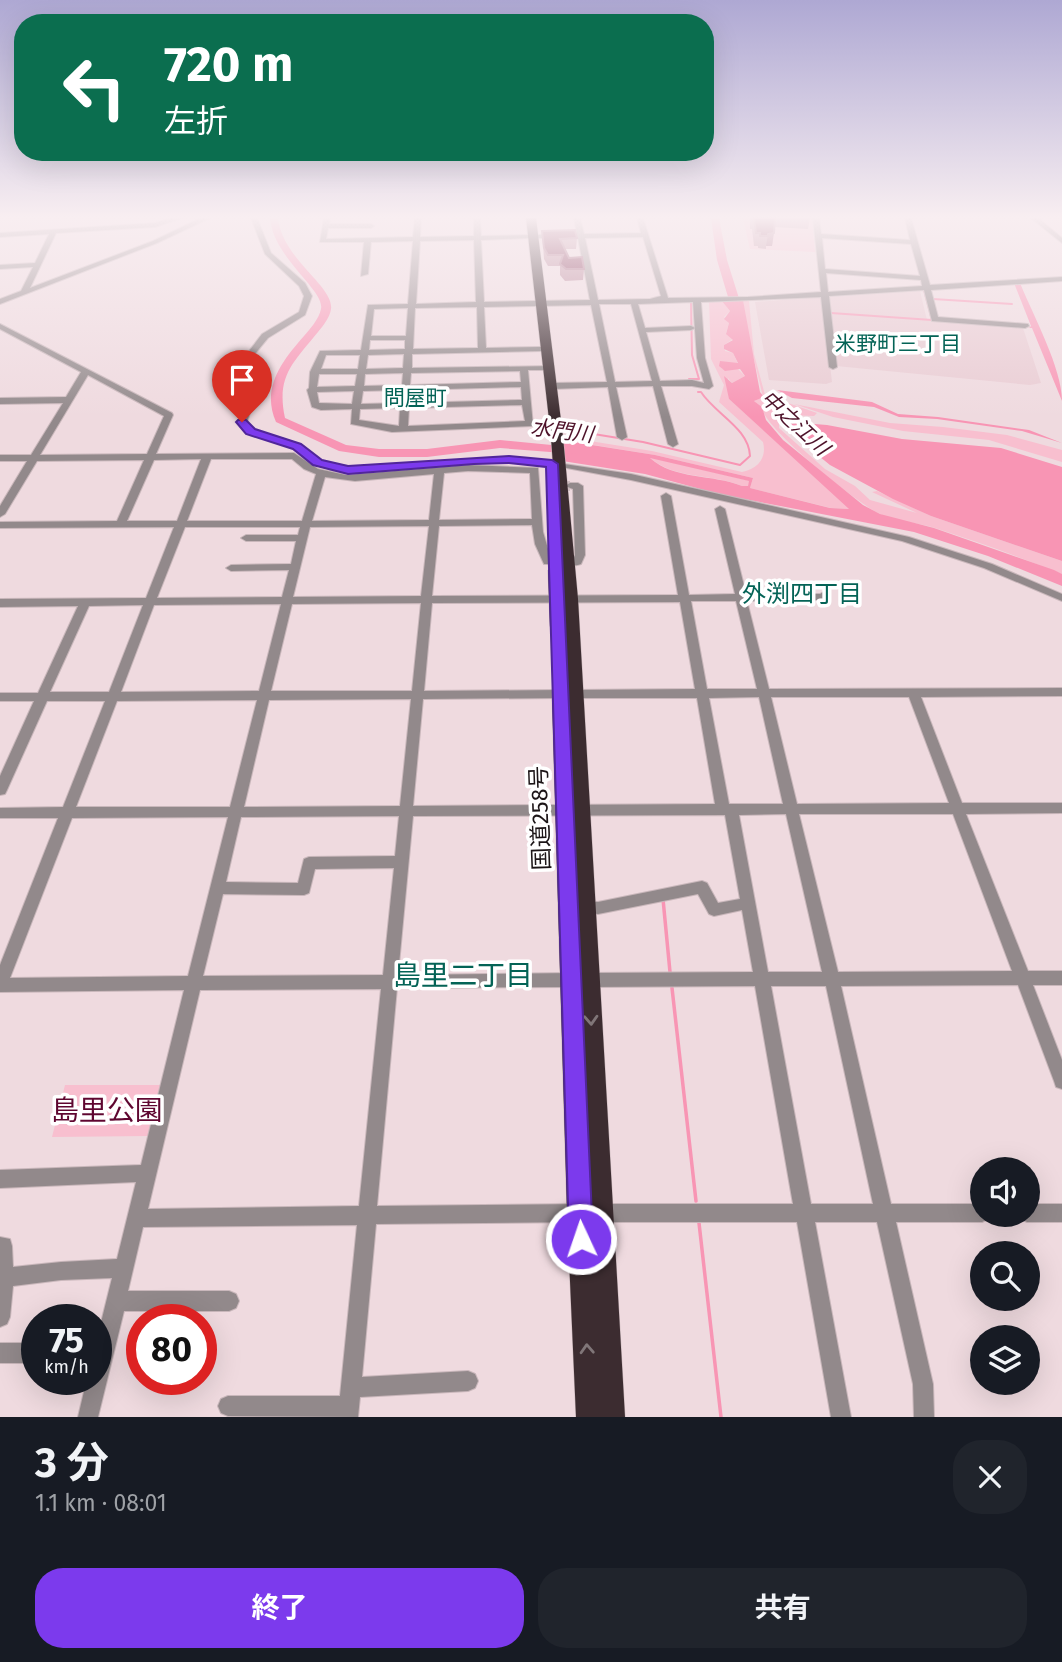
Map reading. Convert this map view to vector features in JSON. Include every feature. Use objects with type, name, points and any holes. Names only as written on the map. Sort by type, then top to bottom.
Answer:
[{"type":"highway","name":"国道258号","points":[[536,284],[554,437]]},
{"type":"highway","name":"国道258号","points":[[538,303],[539,349],[552,386],[591,1213],[610,1417]]},
{"type":"highway","name":"国道258号","points":[[573,809],[584,907],[580,980]]},
{"type":"highway","name":"国道258号","points":[[591,1213],[591,1417]]},
{"type":"street","points":[[24,293],[28,284]]},
{"type":"street","points":[[1,301],[47,284]]},
{"type":"street","points":[[301,284],[308,296],[302,313],[265,336],[250,355],[254,388],[242,422],[251,432],[297,446],[318,462],[348,470],[474,460],[556,463],[631,477],[905,539],[988,566],[1062,598]]},
{"type":"street","points":[[403,429],[413,284]]},
{"type":"street","points":[[479,284],[482,350]]},
{"type":"street","points":[[590,284],[622,437]]},
{"type":"street","points":[[634,302],[635,299],[665,298],[661,284]]},
{"type":"street","points":[[824,284],[833,367]]},
{"type":"street","points":[[925,284],[935,320],[1025,326]]},
{"type":"street","points":[[524,368],[530,424],[403,429],[354,422],[371,307],[748,299],[993,284]]},
{"type":"street","points":[[552,386],[656,382],[709,386],[701,358],[699,300]]},
{"type":"street","points":[[634,302],[673,444]]},
{"type":"street","points":[[0,326],[169,415],[120,525]]},
{"type":"street","points":[[642,330],[691,328]]},
{"type":"street","points":[[366,338],[409,338]]},
{"type":"street","points":[[526,401],[321,407],[315,405],[311,390],[314,372],[323,354],[539,349]]},
{"type":"street","points":[[314,372],[546,368]]},
{"type":"street","points":[[0,514],[86,371]]},
{"type":"street","points":[[311,390],[524,384]]},
{"type":"street","points":[[0,401],[68,400]]},
{"type":"street","points":[[0,458],[294,456],[303,465],[321,474],[355,478],[492,467],[535,470],[541,486],[537,522],[544,557],[548,562],[577,562],[580,555],[578,486],[570,486]]},
{"type":"street","points":[[206,457],[0,985],[1062,978]]},
{"type":"street","points":[[349,1404],[439,471]]},
{"type":"street","points":[[112,1314],[149,1173],[306,523],[321,474]]},
{"type":"street","points":[[666,496],[702,693],[763,980],[841,1417]]},
{"type":"street","points":[[720,509],[832,980],[923,1384],[924,1417]]},
{"type":"street","points":[[0,526],[537,522]]},
{"type":"street","points":[[246,538],[303,538]]},
{"type":"street","points":[[231,568],[296,568]]},
{"type":"street","points":[[0,603],[826,597],[825,594]]},
{"type":"street","points":[[0,790],[85,603]]},
{"type":"street","points":[[913,692],[1062,1081]]},
{"type":"street","points":[[0,698],[1062,692]]},
{"type":"street","points":[[0,813],[1062,808]]},
{"type":"street","points":[[218,888],[304,890],[309,863],[401,862]]},
{"type":"street","points":[[584,907],[598,908],[702,887],[713,910],[748,903]]},
{"type":"street","points":[[0,1179],[149,1173]]},
{"type":"street","points":[[137,1218],[764,1211],[804,1214],[970,1213]]},
{"type":"street","points":[[1040,1213],[1062,1213]]},
{"type":"street","points":[[0,1247],[3,1246],[4,1278],[0,1317]]},
{"type":"street","points":[[4,1278],[61,1271],[124,1268]]},
{"type":"street","points":[[116,1301],[229,1301]]},
{"type":"street","points":[[0,1353],[21,1353]]},
{"type":"street","points":[[228,1406],[349,1404],[468,1381]]},
{"type":"street","points":[[88,1417],[92,1395]]},
{"type":"shaded area","points":[[1014,284],[1020,284],[1046,342],[1057,373],[1062,401],[1032,328],[1029,328],[1031,326]]},
{"type":"shaded area","points":[[920,291],[927,320],[1023,328],[1041,383],[1030,385],[836,366],[830,297]]},
{"type":"shaded area","points":[[822,297],[832,382],[826,384],[769,380],[755,302]]},
{"type":"shaded area","points":[[721,300],[743,300],[760,392],[764,397],[754,401],[762,407],[766,420],[783,440],[863,505],[880,514],[934,528],[1054,570],[1062,574],[1062,586],[988,556],[914,532],[719,494],[645,474],[556,460],[554,439],[655,455],[753,478],[750,488],[830,508],[849,509],[729,399],[724,376],[732,383],[745,376],[740,369],[725,371],[719,366],[720,361],[738,363],[733,353],[724,349],[724,345],[733,340],[726,334],[729,323],[724,319],[730,311]],"holes":[[[650,458],[749,481],[748,486],[742,486],[682,473],[670,470]]]},
{"type":"shaded area","points":[[777,390],[872,402],[898,414],[1029,430],[1062,443],[1022,431],[937,419],[899,417],[874,407],[792,398]]},
{"type":"shaded area","points":[[802,423],[902,439],[1001,448],[1062,467],[1062,561],[931,516],[893,499],[830,465],[804,444],[805,439],[790,430],[789,424]]},
{"type":"green space","points":[[709,301],[722,301],[730,311],[724,317],[729,323],[726,333],[733,339],[724,345],[725,351],[733,353],[738,364],[721,362],[722,369],[738,369],[745,376],[732,383],[728,378],[729,399],[850,509],[831,508],[750,488],[753,478],[655,455],[563,440],[565,437],[652,451],[742,472],[757,465],[764,453],[763,442],[719,402],[724,385],[711,359]]},
{"type":"green space","points":[[743,301],[749,301],[754,354],[765,395],[817,413],[814,416],[789,415],[779,419],[779,428],[825,469],[855,486],[870,500],[917,513],[872,492],[877,491],[931,516],[1062,561],[1062,574],[935,528],[878,513],[812,463],[777,430],[766,417],[762,407],[754,401],[763,397],[750,343]]},
{"type":"green space","points":[[794,404],[890,423],[1007,435],[1062,450],[1062,462],[989,440],[903,431],[833,417]]},
{"type":"green space","points":[[649,457],[750,481],[748,486],[742,486],[682,473]]},
{"type":"green space","name":"島里公園","points":[[65,1085],[163,1085],[149,1136],[52,1137]]},
{"type":"waterway","name":"水門川","points":[[314,284],[325,296],[326,309],[320,322],[287,363],[278,379],[275,398],[280,420],[343,448],[379,453],[427,453],[500,444],[572,451]]},
{"type":"waterway","name":"中之江川","points":[[729,284],[739,317]]},
{"type":"waterway","points":[[831,313],[932,320],[924,290]]},
{"type":"waterway","points":[[933,299],[1012,304]]},
{"type":"waterway","points":[[689,379],[699,379],[692,355],[691,303]]},
{"type":"waterway","points":[[575,431],[643,442],[740,465],[750,456],[744,437],[698,392]]},
{"type":"waterway","points":[[663,899],[670,972]]},
{"type":"waterway","points":[[672,988],[696,1201]]},
{"type":"waterway","points":[[699,1223],[721,1417]]},
{"type":"tunnel","points":[[546,486],[570,486]]},
{"type":"district","name":"米野町三丁目","points":[[898,344]]},
{"type":"district","name":"問屋町","points":[[415,398]]},
{"type":"district","name":"外渕四丁目","points":[[802,594]]},
{"type":"district","name":"島里二丁目","points":[[463,975]]},
{"type":"route","points":[[242,422],[251,432],[287,442],[318,462],[348,470],[474,460],[552,464],[581,1239]]}]
